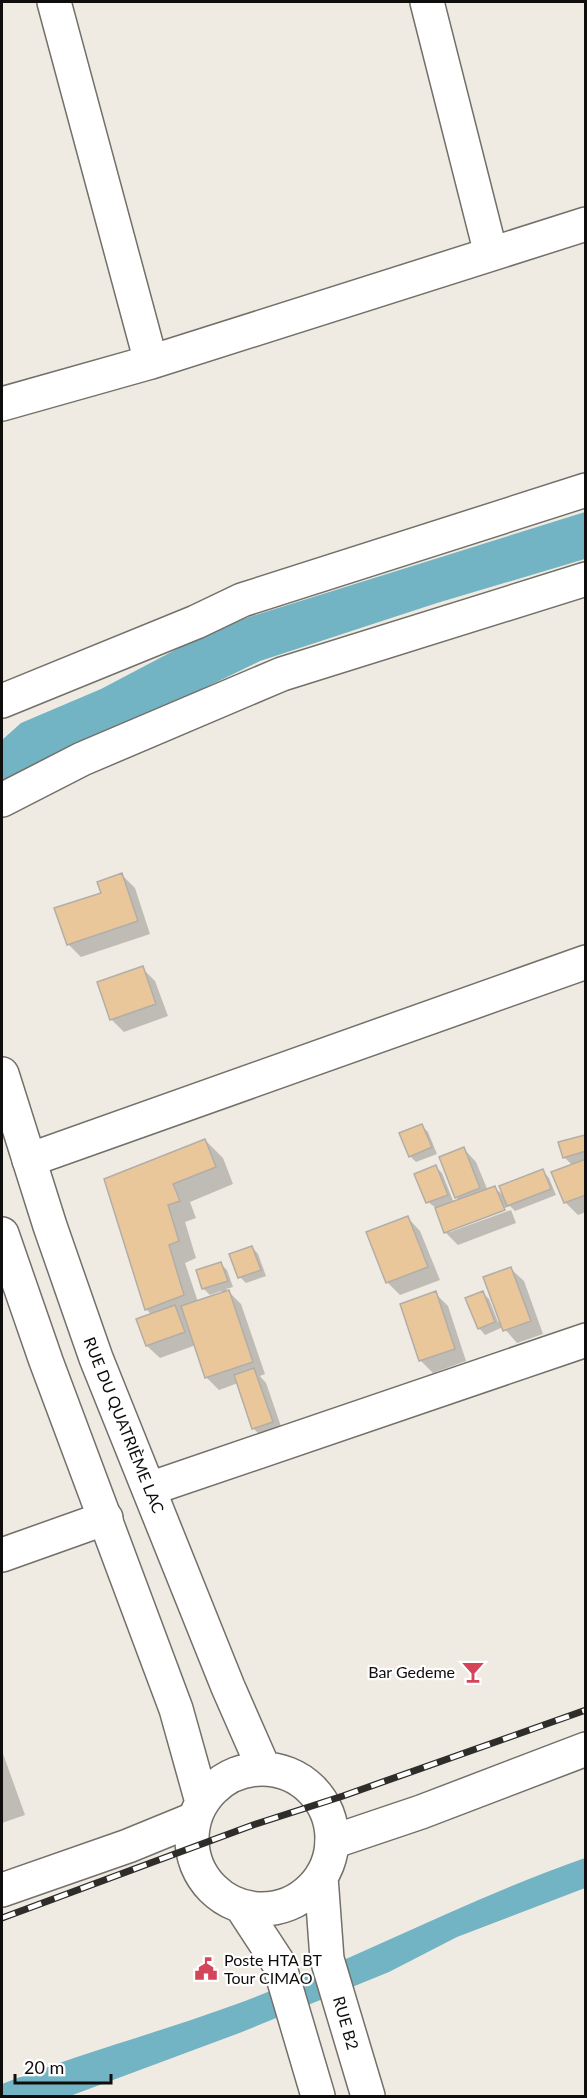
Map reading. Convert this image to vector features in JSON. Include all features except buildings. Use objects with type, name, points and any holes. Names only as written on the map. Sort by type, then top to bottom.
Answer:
[{"type":"street","points":[[54,2],[151,362]]},
{"type":"street","points":[[427,2],[491,254]]},
{"type":"street","points":[[2,404],[151,362],[585,224]]},
{"type":"street","points":[[2,702],[196,622],[242,600],[585,490]]},
{"type":"street","points":[[2,800],[82,759],[282,674],[585,579]]},
{"type":"street","points":[[29,1160],[585,962]]},
{"type":"street","name":"RUE DU QUATRIÈME LAC","points":[[2,1074],[96,1358],[228,1687],[264,1769]]},
{"type":"street","points":[[2,1234],[45,1361],[176,1709],[198,1810]]},
{"type":"street","points":[[149,1489],[585,1340]]},
{"type":"street","points":[[2,1555],[106,1518]]},
{"type":"street","points":[[332,1842],[421,1812],[585,1749]]},
{"type":"street","points":[[264,1769],[283,1772],[300,1780],[314,1792],[324,1806],[331,1824],[332,1842],[329,1860],[321,1877],[310,1891],[295,1902],[277,1908],[241,1906],[224,1899],[210,1887],[199,1872],[192,1855],[191,1836],[198,1810],[214,1788],[229,1777],[246,1771],[264,1769]]},
{"type":"street","points":[[2,1890],[128,1846],[198,1810]]},
{"type":"street","name":"RUE B2","points":[[321,1877],[327,1959],[368,2097]]},
{"type":"street","points":[[241,1906],[279,1964],[318,2097]]},
{"type":"water","points":[[585,512],[585,559],[437,603],[260,661],[2,786],[2,740],[21,723],[101,689],[194,640],[246,618]]},
{"type":"water","points":[[585,1858],[585,1888],[457,1937],[389,1972],[242,2032],[70,2096],[2,2096],[2,2084],[278,1988],[496,1892]]},
{"type":"railway","points":[[2,1918],[253,1825],[343,1796],[586,1710]]},
{"type":"place","name":"Bar Gedeme","points":[[473,1672]]},
{"type":"place","name":"Poste HTA BT Tour CIMAO","points":[[206,1969]]}]
